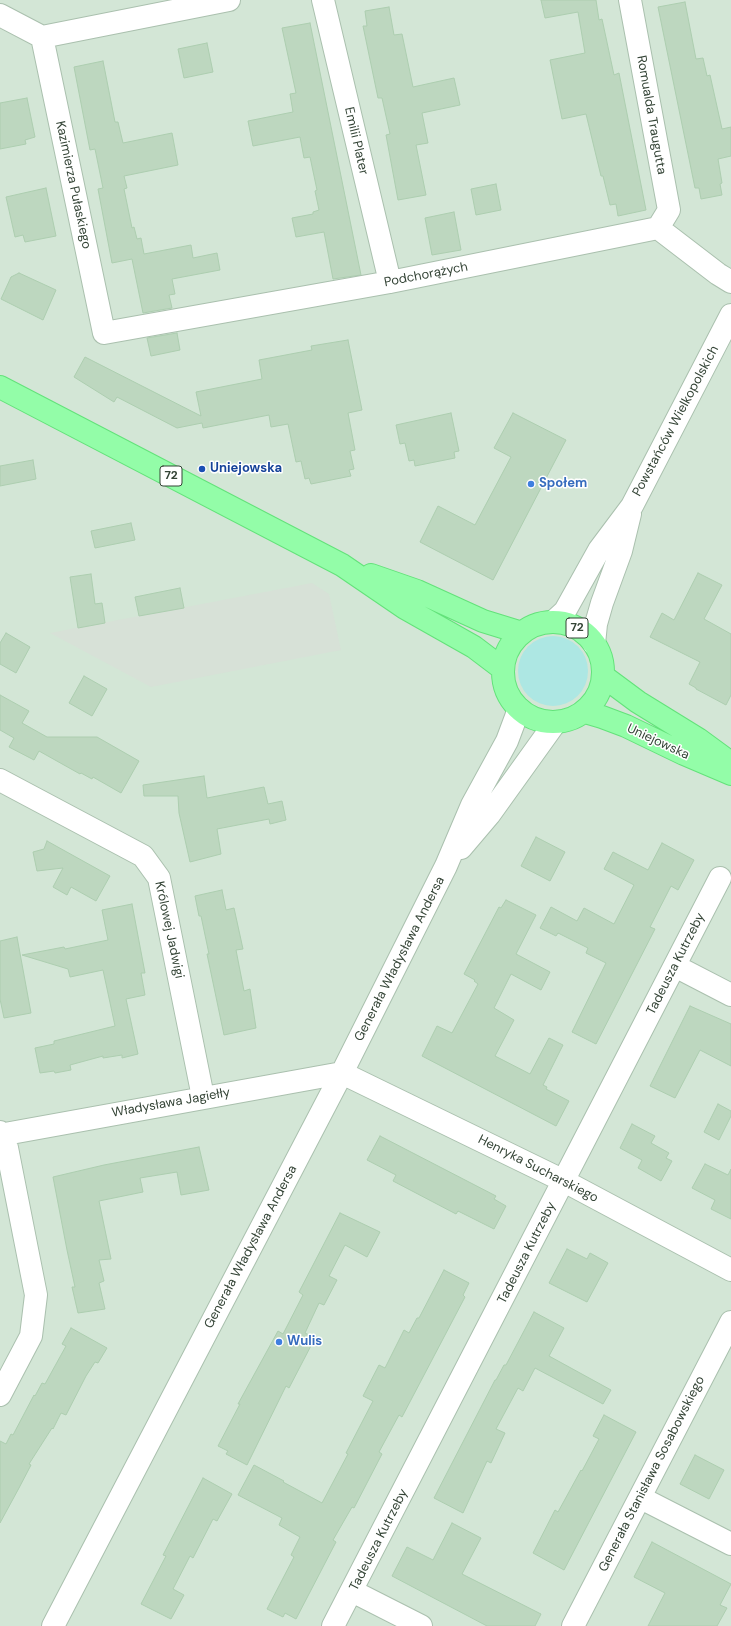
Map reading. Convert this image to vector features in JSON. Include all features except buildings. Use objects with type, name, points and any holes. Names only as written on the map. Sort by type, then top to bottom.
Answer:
[{"type":"main road","name":"72","points":[[0,387],[342,565],[405,608],[474,647],[503,669]]},
{"type":"main road","name":"72","points":[[342,565],[417,591],[483,621],[508,630],[522,633]]},
{"type":"main road","name":"72","points":[[553,622],[576,628],[586,634],[600,654],[603,665],[603,676],[598,696],[585,712],[576,718],[555,723],[530,717],[519,709],[512,701],[507,691],[503,669],[509,649],[522,633],[537,625],[553,622]]},
{"type":"main road","name":"Uniejowska","points":[[603,676],[638,702],[698,739],[731,762]]},
{"type":"main road","name":"Uniejowska","points":[[585,712],[602,716],[626,726],[684,754],[731,774]]},
{"type":"street","points":[[0,15],[42,37],[229,0]]},
{"type":"street","name":"Emilii Plater","points":[[322,0],[390,282]]},
{"type":"street","name":"Romualda Traugutta","points":[[630,0],[669,210],[658,228]]},
{"type":"street","name":"Kazimierza Pułaskiego","points":[[42,37],[104,333]]},
{"type":"street","points":[[658,228],[718,274],[731,282]]},
{"type":"street","name":"Podchorążych","points":[[104,333],[390,282],[658,228]]},
{"type":"street","name":"Powstańców Wielkopolskich","points":[[553,622],[565,611],[599,550],[632,506],[731,315]]},
{"type":"street","name":"Powstańców Wielkopolskich","points":[[594,644],[596,624],[602,603],[622,551],[632,506]]},
{"type":"street","name":"Generała Władysława Andersa","points":[[54,1626],[342,1073],[446,866],[472,805],[507,741],[519,709]]},
{"type":"street","name":"Generała Władysława Andersa","points":[[446,866],[489,815],[555,723]]},
{"type":"street","name":"Królowej Jadwigi","points":[[0,780],[143,856],[159,878],[203,1097]]},
{"type":"street","name":"Tadeusza Kutrzeby","points":[[333,1626],[720,878]]},
{"type":"street","points":[[675,966],[731,995]]},
{"type":"street","name":"Władysława Jagiełły","points":[[0,1134],[342,1073]]},
{"type":"street","name":"Henryka Sucharskiego","points":[[342,1073],[564,1181],[731,1270]]},
{"type":"street","points":[[0,1134],[7,1148],[36,1295],[32,1336],[0,1395]]},
{"type":"street","name":"Generała Stanisława Sosabowskiego","points":[[573,1626],[641,1498],[731,1322]]},
{"type":"street","points":[[641,1498],[731,1544]]},
{"type":"street","points":[[352,1591],[420,1626]]},
{"type":"shaded area","points":[[0,0],[731,0],[731,1626],[0,1626]]},
{"type":"shaded area","points":[[312,583],[329,594],[341,650],[151,687],[50,633]]},
{"type":"shaded area","points":[[553,636],[572,642],[582,652],[588,671],[582,690],[572,700],[553,706],[534,700],[524,690],[518,671],[524,652],[534,642]]},
{"type":"place","name":"Uniejowska","points":[[202,469]]},
{"type":"place","name":"Społem","points":[[531,484]]},
{"type":"place","name":"Wulis","points":[[279,1342]]}]
